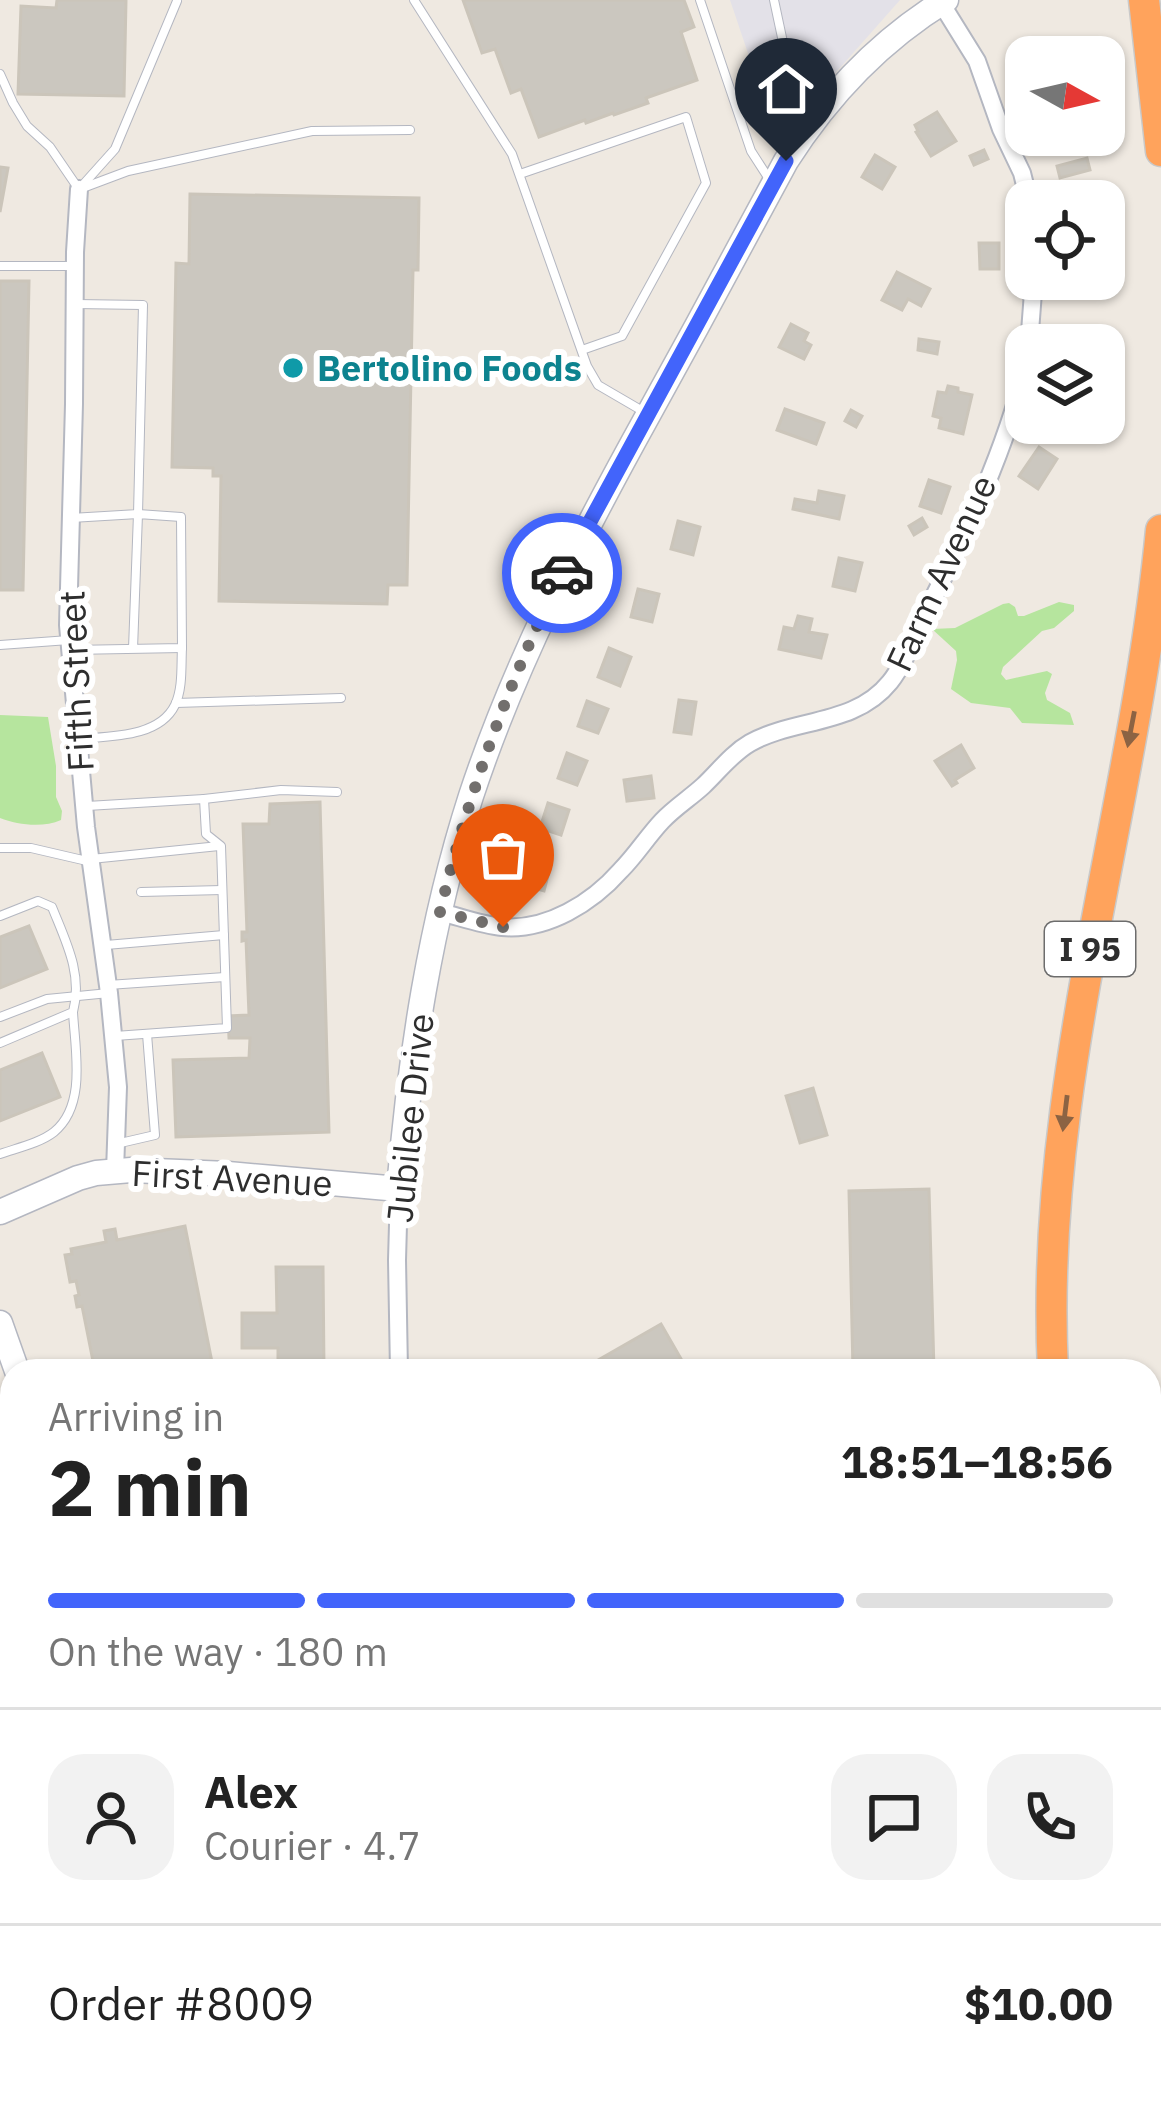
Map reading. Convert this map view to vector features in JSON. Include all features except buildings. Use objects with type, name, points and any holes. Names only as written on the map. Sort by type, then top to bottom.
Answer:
[{"type":"highway","points":[[1144,0],[1161,151]]},
{"type":"highway","name":"I 95","points":[[1053,1359],[1052,1261],[1069,1078],[1146,649],[1161,530]]},
{"type":"street","name":"Jubilee Drive","points":[[399,1359],[399,1189],[415,1034],[440,912],[472,795],[526,653],[560,578],[807,128],[857,68],[943,2]]},
{"type":"street","points":[[943,2],[977,61],[1024,180]]},
{"type":"street","name":"Fifth Street","points":[[79,190],[69,645],[83,806],[114,1036],[118,1087],[115,1171]]},
{"type":"street","name":"Farm Avenue","points":[[440,912],[503,927],[558,917],[619,873],[665,818],[749,744],[841,714],[877,695],[903,660],[960,548],[1005,428]]},
{"type":"street","name":"First Avenue","points":[[0,1212],[78,1178],[115,1171],[228,1174],[399,1189]]},
{"type":"street","points":[[0,1323],[13,1359]]},
{"type":"lane","points":[[414,0],[512,154],[598,385],[648,414]]},
{"type":"lane","points":[[700,0],[752,151],[773,185]]},
{"type":"lane","points":[[774,0],[794,94],[807,128]]},
{"type":"lane","points":[[79,190],[115,149],[177,1]]},
{"type":"lane","points":[[0,74],[27,126],[50,147],[79,190]]},
{"type":"lane","points":[[520,174],[686,117],[706,183],[622,336],[582,350]]},
{"type":"lane","points":[[79,190],[128,171],[312,131],[410,130]]},
{"type":"lane","points":[[0,266],[75,266]]},
{"type":"lane","points":[[75,304],[143,305],[134,649]]},
{"type":"lane","points":[[71,518],[181,517],[182,648],[176,704],[151,728],[76,739]]},
{"type":"lane","points":[[0,645],[182,648]]},
{"type":"lane","points":[[176,704],[341,698]]},
{"type":"lane","points":[[83,806],[281,790],[338,792]]},
{"type":"lane","points":[[114,1036],[226,1028],[220,846],[206,834],[204,799]]},
{"type":"lane","points":[[0,848],[31,848],[90,861],[220,846]]},
{"type":"lane","points":[[141,892],[222,890]]},
{"type":"lane","points":[[0,916],[38,902],[52,908],[74,960],[78,995],[73,1106],[51,1135],[0,1154]]},
{"type":"lane","points":[[103,946],[224,935]]},
{"type":"lane","points":[[0,1017],[47,999],[225,977]]},
{"type":"lane","points":[[0,1043],[74,1012]]},
{"type":"lane","points":[[116,1144],[155,1135],[147,1034]]},
{"type":"shaded area","points":[[730,0],[900,0],[777,139]]},
{"type":"green space","points":[[1059,602],[1074,605],[1074,611],[1054,628],[1042,631],[1001,674],[1006,680],[1047,671],[1052,674],[1047,700],[1070,713],[1074,725],[1022,723],[1010,708],[971,703],[951,689],[956,651],[932,629],[955,628],[1003,604],[1009,603],[1018,616],[1024,616]]},
{"type":"green space","points":[[0,715],[48,717],[61,820],[30,825],[0,818]]},
{"type":"way so far","points":[[503,927],[440,912],[472,795],[500,717],[562,573]]},
{"type":"place","name":"Bertolino Foods","points":[[293,368]]},
{"type":"route","points":[[562,573],[786,161]]}]
